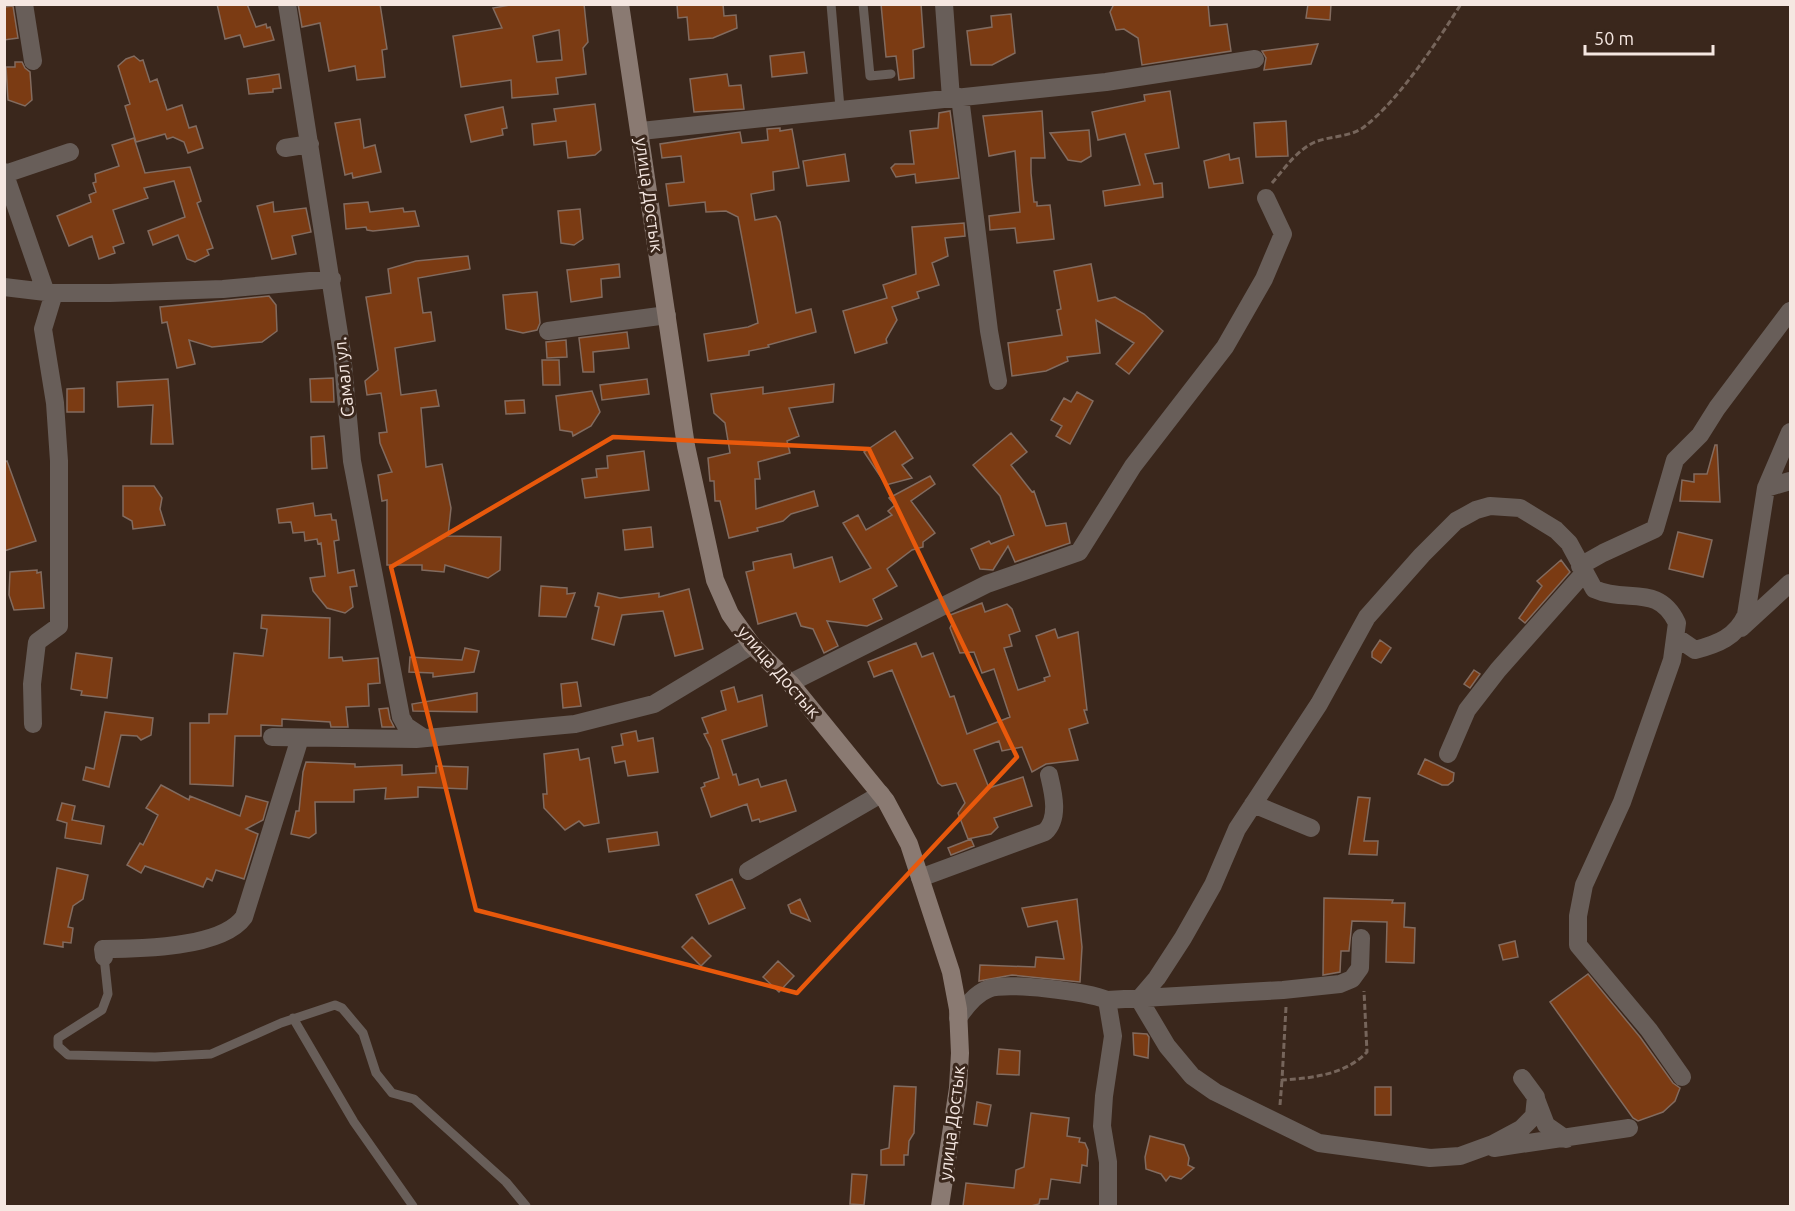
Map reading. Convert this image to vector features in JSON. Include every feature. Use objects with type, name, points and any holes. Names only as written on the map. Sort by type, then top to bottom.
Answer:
[{"type":"main road","name":"улица Достык","points":[[620,4],[686,446],[715,580],[730,614],[752,645],[790,682],[881,794],[909,844],[951,972],[958,1018],[958,1088],[940,1206]]},
{"type":"street","points":[[24,4],[33,61]]},
{"type":"street","name":"Самал ул.","points":[[287,4],[332,279],[342,353],[352,461],[401,717],[406,726],[424,738]]},
{"type":"street","points":[[944,4],[988,331],[998,381]]},
{"type":"street","points":[[640,131],[840,108],[1106,82],[1255,59]]},
{"type":"street","points":[[285,147],[310,144]]},
{"type":"street","points":[[33,724],[32,684],[37,642],[59,626],[59,461],[55,403],[43,329],[50,293],[5,173],[70,152]]},
{"type":"street","points":[[790,682],[987,584],[1079,552],[1133,466],[1225,346],[1264,279],[1282,234],[1266,198]]},
{"type":"street","points":[[4,287],[50,293],[223,289],[332,279]]},
{"type":"street","points":[[1448,754],[1467,710],[1497,670],[1569,590],[1586,576],[1603,553],[1655,529],[1675,460],[1700,435],[1717,408],[1791,310]]},
{"type":"street","points":[[548,331],[668,315]]},
{"type":"street","points":[[1739,630],[1746,615],[1766,488],[1791,432]]},
{"type":"street","points":[[1766,488],[1791,481]]},
{"type":"street","points":[[1139,999],[1158,978],[1183,938],[1213,885],[1238,829],[1319,704],[1366,617],[1456,521],[1476,510],[1490,506],[1520,508],[1556,530],[1569,543],[1586,576],[1617,596],[1652,598],[1664,602],[1677,623],[1672,660],[1622,802],[1584,885],[1578,916],[1578,945],[1642,1021],[1682,1077]]},
{"type":"street","points":[[1676,637],[1695,650],[1714,645],[1739,630],[1791,583]]},
{"type":"street","points":[[272,737],[424,738],[575,724],[636,711],[679,691],[752,645]]},
{"type":"street","points":[[104,957],[103,949],[146,949],[206,939],[237,928],[244,917],[300,738]]},
{"type":"street","points":[[920,878],[1045,832],[1053,821],[1053,794],[1049,775]]},
{"type":"street","points":[[748,871],[881,794]]},
{"type":"street","points":[[1253,804],[1311,828]]},
{"type":"street","points":[[958,1018],[966,1006],[989,988],[1065,990],[1107,1000],[1287,990],[1340,984],[1352,979],[1360,968],[1361,938]]},
{"type":"street","points":[[1139,999],[1167,1046],[1192,1076],[1215,1092],[1319,1143],[1430,1158],[1460,1156],[1494,1148],[1629,1128]]},
{"type":"street","points":[[1107,1000],[1113,1036],[1102,1126],[1108,1162],[1108,1206]]},
{"type":"street","points":[[1522,1078],[1536,1097],[1546,1125],[1566,1139]]},
{"type":"street","points":[[1460,1156],[1493,1144],[1521,1129],[1534,1116],[1536,1097]]},
{"type":"lane","points":[[831,4],[840,108]]},
{"type":"lane","points":[[863,4],[870,76],[891,74]]},
{"type":"lane","points":[[104,957],[108,994],[102,1010],[58,1038],[58,1046],[69,1055],[155,1057],[211,1054],[293,1018],[334,1005],[342,1008],[363,1033],[376,1073],[392,1093],[414,1100],[506,1182],[526,1206]]},
{"type":"lane","points":[[293,1018],[354,1122],[413,1206]]},
{"type":"path","points":[[1266,198],[1268,188],[1302,150],[1315,142],[1361,129],[1373,119],[1432,50],[1461,4]]},
{"type":"path","points":[[1282,1080],[1307,1078],[1338,1071],[1356,1063],[1367,1052],[1366,1003],[1360,968]]},
{"type":"path","points":[[1279,1125],[1287,990]]},
{"type":"highlighted area","points":[[613,437],[869,449],[1017,757],[797,993],[476,910],[391,567]]},
{"type":"building","points":[[217,4],[247,4],[256,27],[266,24],[267,28],[270,27],[274,40],[244,47],[240,35],[225,39]]},
{"type":"building","points":[[298,4],[380,4],[387,49],[382,50],[385,77],[357,80],[355,66],[329,71],[320,23],[302,27]]},
{"type":"building","points":[[515,4],[584,4],[588,42],[583,48],[586,74],[556,78],[558,94],[512,98],[511,80],[461,87],[453,36],[502,28],[493,8]],"holes":[[[559,30],[562,60],[537,62],[533,36]]]},
{"type":"building","points":[[677,4],[723,4],[724,16],[736,15],[737,28],[713,38],[689,40],[687,17],[678,18]]},
{"type":"building","points":[[881,4],[921,4],[924,47],[913,50],[914,78],[899,80],[896,56],[886,57]]},
{"type":"building","points":[[1114,4],[1208,4],[1210,26],[1227,24],[1231,51],[1142,65],[1138,38],[1124,29],[1116,30],[1110,12]]},
{"type":"building","points":[[1308,4],[1331,4],[1330,20],[1306,18]]},
{"type":"building","points":[[13,6],[18,38],[4,40],[4,7]]},
{"type":"building","points":[[1011,14],[1015,53],[992,65],[971,65],[967,31],[992,27],[991,16]]},
{"type":"building","points":[[1318,44],[1311,64],[1264,70],[1266,58],[1262,51]]},
{"type":"building","points":[[804,52],[807,73],[772,77],[770,56]]},
{"type":"building","points":[[134,56],[140,61],[143,60],[150,82],[157,79],[167,110],[182,105],[189,128],[196,126],[203,148],[188,153],[184,142],[173,137],[167,139],[165,134],[136,142],[125,106],[130,104],[118,66]]},
{"type":"building","points":[[15,62],[22,62],[30,72],[32,100],[25,106],[8,100],[6,67],[15,67]]},
{"type":"building","points":[[279,74],[281,88],[273,89],[273,92],[249,94],[247,79]]},
{"type":"building","points":[[727,74],[729,86],[741,85],[744,109],[694,112],[690,79]]},
{"type":"building","points":[[1170,91],[1179,148],[1145,154],[1154,184],[1162,183],[1163,197],[1105,206],[1103,191],[1140,185],[1125,134],[1098,140],[1092,112],[1145,101],[1144,95]]},
{"type":"building","points":[[595,104],[601,150],[595,155],[568,158],[566,141],[534,145],[532,124],[556,121],[554,109]]},
{"type":"building","points":[[503,107],[507,128],[502,129],[503,135],[471,142],[465,115]]},
{"type":"building","points":[[950,111],[959,178],[916,183],[915,174],[896,177],[891,168],[895,164],[914,164],[910,131],[938,128],[939,113]]},
{"type":"building","points":[[1042,111],[1045,158],[1031,158],[1031,173],[1034,202],[1037,202],[1037,206],[1050,205],[1054,239],[1017,243],[1015,228],[990,230],[989,216],[1020,212],[1015,151],[989,156],[983,116]]},
{"type":"building","points":[[360,119],[364,148],[375,145],[381,172],[353,178],[352,173],[345,175],[335,123]]},
{"type":"building","points":[[1286,121],[1288,156],[1256,157],[1254,123]]},
{"type":"building","points":[[780,128],[780,131],[792,129],[799,168],[773,172],[774,190],[751,194],[755,220],[776,216],[780,222],[796,313],[811,309],[816,332],[749,351],[749,355],[708,361],[704,334],[748,327],[758,323],[738,217],[726,211],[706,212],[705,202],[669,206],[666,184],[684,182],[681,156],[662,158],[660,144],[740,132],[742,143],[768,140],[767,129]]},
{"type":"building","points":[[1089,130],[1091,156],[1081,162],[1068,160],[1050,133]]},
{"type":"building","points":[[134,138],[145,173],[190,167],[201,201],[197,203],[213,248],[207,250],[209,255],[195,262],[187,259],[178,235],[153,245],[148,231],[185,217],[174,181],[144,188],[148,198],[113,210],[124,243],[113,247],[115,253],[99,259],[92,236],[69,246],[57,216],[91,202],[89,195],[96,192],[93,183],[96,182],[95,174],[119,166],[112,145]]},
{"type":"building","points":[[845,154],[849,181],[807,186],[803,161]]},
{"type":"building","points":[[1229,154],[1230,160],[1239,158],[1243,183],[1209,188],[1204,161]]},
{"type":"building","points":[[273,202],[274,212],[306,208],[311,232],[292,236],[296,254],[272,259],[257,206]]},
{"type":"building","points":[[368,202],[370,212],[403,208],[404,212],[415,211],[419,226],[373,231],[367,230],[366,227],[346,229],[344,204]]},
{"type":"building","points":[[580,209],[583,239],[574,245],[561,243],[558,211]]},
{"type":"building","points":[[964,223],[965,236],[945,238],[948,256],[932,263],[939,285],[917,292],[919,298],[892,307],[897,320],[886,339],[887,343],[855,353],[843,311],[887,298],[883,285],[916,274],[912,227]]},
{"type":"building","points":[[468,256],[470,269],[418,278],[423,313],[431,312],[435,341],[395,348],[401,395],[436,390],[439,406],[421,408],[426,467],[442,464],[451,508],[448,536],[501,537],[500,570],[488,578],[445,565],[444,572],[422,570],[422,565],[387,565],[387,500],[382,501],[378,475],[392,472],[380,443],[379,433],[387,432],[381,393],[367,395],[365,381],[378,370],[366,297],[391,293],[388,269],[416,261]]},
{"type":"building","points":[[619,264],[620,277],[601,279],[602,297],[571,302],[567,270]]},
{"type":"building","points":[[1091,264],[1098,301],[1115,297],[1144,314],[1163,331],[1129,374],[1116,364],[1134,343],[1096,320],[1100,353],[1067,357],[1068,361],[1046,371],[1012,376],[1008,343],[1062,335],[1057,310],[1061,309],[1054,271]]},
{"type":"building","points":[[537,292],[540,323],[537,330],[523,333],[506,329],[503,295]]},
{"type":"building","points":[[269,296],[276,305],[277,331],[262,342],[212,347],[189,340],[195,364],[177,368],[167,322],[162,323],[160,307]]},
{"type":"building","points":[[627,332],[629,348],[593,352],[594,372],[583,372],[579,338]]},
{"type":"building","points":[[566,340],[567,357],[547,358],[546,342]]},
{"type":"building","points":[[542,360],[559,360],[560,385],[543,385]]},
{"type":"building","points":[[333,378],[334,402],[311,402],[310,379]]},
{"type":"building","points":[[168,379],[173,444],[151,444],[153,405],[118,407],[117,382]]},
{"type":"building","points":[[647,379],[649,394],[602,400],[600,385]]},
{"type":"building","points":[[834,384],[833,402],[789,408],[799,436],[787,441],[790,453],[758,462],[760,479],[755,479],[756,509],[814,491],[818,506],[791,514],[783,521],[757,528],[758,531],[729,538],[720,501],[715,501],[714,481],[710,481],[708,458],[730,453],[725,423],[714,413],[711,394],[763,387],[763,394]]},
{"type":"building","points":[[84,388],[84,412],[67,412],[67,389]]},
{"type":"building","points":[[592,391],[600,412],[591,426],[573,436],[572,432],[560,430],[556,396]]},
{"type":"building","points":[[1077,392],[1093,401],[1070,444],[1056,436],[1062,426],[1051,420],[1064,398],[1071,402]]},
{"type":"building","points":[[524,400],[525,413],[506,414],[505,401]]},
{"type":"building","points":[[895,431],[913,458],[902,465],[912,478],[886,485],[864,452]]},
{"type":"building","points":[[1011,433],[1027,452],[1011,465],[1032,492],[1034,491],[1046,526],[1066,523],[1070,543],[1015,562],[1008,546],[993,570],[980,569],[971,549],[989,541],[991,544],[1014,535],[1000,496],[973,465]]},
{"type":"building","points":[[324,436],[327,468],[312,469],[311,437]]},
{"type":"building","points":[[1715,445],[1717,445],[1720,502],[1680,501],[1682,480],[1694,482],[1694,474],[1707,474]]},
{"type":"building","points":[[644,451],[649,490],[585,498],[582,479],[597,477],[596,469],[608,468],[607,456]]},
{"type":"building","points":[[7,461],[36,541],[4,551],[4,462]]},
{"type":"building","points":[[930,476],[935,484],[911,501],[935,533],[923,542],[923,547],[912,550],[887,569],[897,586],[873,599],[882,619],[867,626],[827,621],[838,646],[824,653],[813,629],[801,626],[796,613],[758,624],[746,572],[754,570],[753,562],[791,554],[794,568],[832,557],[840,582],[871,568],[843,523],[858,515],[866,530],[892,515],[888,511],[895,505],[889,498]]},
{"type":"building","points":[[123,486],[154,486],[162,498],[160,509],[165,525],[133,529],[132,521],[123,516]]},
{"type":"building","points":[[313,503],[315,516],[331,514],[332,520],[336,520],[339,540],[334,541],[338,573],[354,570],[357,586],[350,587],[353,607],[345,613],[327,608],[313,591],[310,578],[325,576],[321,543],[318,544],[317,539],[305,541],[304,532],[293,533],[291,522],[279,523],[277,509]]},
{"type":"building","points":[[651,527],[653,547],[625,550],[623,530]]},
{"type":"building","points":[[1678,532],[1712,540],[1703,577],[1669,569]]},
{"type":"building","points":[[1561,560],[1570,572],[1525,623],[1519,618],[1542,586],[1537,581]]},
{"type":"building","points":[[37,570],[37,573],[41,572],[44,608],[14,610],[9,595],[10,572]]},
{"type":"building","points":[[541,586],[567,588],[567,594],[575,593],[566,617],[539,616]]},
{"type":"building","points":[[689,589],[703,649],[675,656],[663,611],[622,615],[614,645],[592,639],[599,607],[595,606],[598,593],[620,598],[659,593],[659,597]]},
{"type":"building","points":[[982,603],[985,612],[1007,604],[1012,609],[1020,631],[1009,635],[1012,646],[1004,648],[1018,690],[1045,681],[1044,678],[1050,676],[1036,636],[1055,629],[1058,638],[1078,632],[1087,710],[1084,710],[1088,723],[1069,729],[1078,760],[1046,764],[1032,772],[1022,747],[1002,751],[999,741],[974,750],[989,788],[1023,777],[1032,806],[994,818],[998,827],[991,834],[968,839],[958,813],[965,803],[956,783],[942,786],[938,783],[892,670],[874,677],[868,662],[916,643],[922,657],[933,653],[950,697],[954,696],[967,734],[1010,717],[994,669],[982,673],[974,652],[960,653],[950,628],[953,622],[950,615]]},
{"type":"building","points":[[262,615],[330,618],[329,658],[342,657],[343,661],[378,658],[380,683],[368,684],[369,706],[346,707],[348,727],[331,727],[330,722],[282,719],[282,726],[261,725],[261,736],[235,736],[233,786],[190,784],[190,723],[209,723],[209,714],[227,714],[234,653],[263,656],[267,629],[261,628]]},
{"type":"building","points":[[1380,640],[1391,648],[1381,663],[1372,657],[1372,652]]},
{"type":"building","points":[[465,648],[479,651],[474,672],[433,677],[433,673],[409,672],[410,657],[462,660]]},
{"type":"building","points":[[76,653],[112,658],[107,698],[81,695],[82,691],[71,689]]},
{"type":"building","points":[[1474,670],[1480,674],[1470,688],[1464,684]]},
{"type":"building","points":[[577,682],[581,706],[563,708],[561,684]]},
{"type":"building","points":[[734,687],[738,702],[762,695],[767,726],[722,740],[733,775],[736,774],[739,785],[758,779],[761,787],[786,780],[796,811],[760,822],[759,819],[752,821],[747,804],[711,817],[701,788],[705,786],[704,783],[719,778],[711,748],[704,734],[708,733],[702,718],[726,710],[721,691]]},
{"type":"building","points":[[477,693],[477,712],[413,711],[412,704]]},
{"type":"building","points":[[388,708],[394,727],[382,727],[379,709]]},
{"type":"building","points":[[105,712],[153,718],[151,735],[141,740],[137,736],[121,735],[109,787],[83,780],[86,767],[94,769]]},
{"type":"building","points":[[636,731],[638,741],[653,738],[658,772],[628,776],[625,761],[615,763],[612,747],[623,745],[621,734]]},
{"type":"building","points":[[578,749],[580,760],[589,758],[599,823],[584,826],[579,821],[565,830],[544,808],[543,794],[547,794],[544,754]]},
{"type":"building","points":[[1425,759],[1454,773],[1453,781],[1448,785],[1442,785],[1418,774]]},
{"type":"building","points":[[306,762],[355,764],[355,767],[402,765],[402,775],[436,773],[436,766],[468,767],[467,789],[418,787],[418,797],[385,799],[386,788],[354,790],[354,802],[315,802],[316,833],[309,838],[291,834],[296,811],[299,811]]},
{"type":"building","points":[[161,785],[189,800],[190,796],[240,816],[246,796],[268,802],[263,820],[246,829],[258,834],[244,879],[216,870],[212,881],[207,878],[203,887],[145,866],[141,873],[127,865],[140,843],[143,845],[158,815],[146,808]]},
{"type":"building","points":[[1358,797],[1370,798],[1364,841],[1378,841],[1377,855],[1349,854]]},
{"type":"building","points":[[62,803],[75,806],[72,820],[104,826],[101,844],[65,838],[67,823],[57,820]]},
{"type":"building","points":[[657,832],[659,845],[609,852],[607,839]]},
{"type":"building","points":[[971,839],[974,846],[951,855],[948,848]]},
{"type":"building","points":[[57,868],[88,875],[83,899],[73,906],[68,927],[73,928],[71,943],[63,942],[63,947],[44,944]]},
{"type":"building","points":[[732,879],[745,908],[709,924],[696,895]]},
{"type":"building","points":[[1324,898],[1393,900],[1392,903],[1405,903],[1404,927],[1415,928],[1414,963],[1386,962],[1387,922],[1352,921],[1349,951],[1341,951],[1340,972],[1323,975]]},
{"type":"building","points":[[800,899],[810,921],[791,913],[788,905]]},
{"type":"building","points":[[1077,899],[1082,947],[1080,982],[1012,975],[979,981],[980,965],[1035,967],[1036,957],[1064,959],[1057,921],[1028,927],[1022,908]]},
{"type":"building","points":[[692,937],[711,956],[701,966],[682,947]]},
{"type":"building","points":[[1515,941],[1518,957],[1503,960],[1499,945]]},
{"type":"building","points":[[778,961],[794,976],[779,992],[763,977]]},
{"type":"building","points":[[1588,974],[1640,1037],[1673,1083],[1680,1088],[1675,1101],[1663,1112],[1638,1121],[1633,1118],[1550,1002]]},
{"type":"building","points":[[1133,1033],[1147,1034],[1149,1037],[1148,1058],[1134,1055]]},
{"type":"building","points":[[999,1049],[1020,1051],[1019,1075],[997,1074]]},
{"type":"building","points":[[894,1086],[916,1087],[914,1133],[909,1141],[908,1155],[904,1155],[904,1165],[881,1165],[881,1150],[889,1148]]},
{"type":"building","points":[[1375,1087],[1391,1087],[1391,1115],[1375,1115]]},
{"type":"building","points":[[977,1102],[991,1105],[987,1126],[974,1124]]},
{"type":"building","points":[[1031,1113],[1069,1118],[1067,1136],[1080,1138],[1079,1142],[1085,1143],[1088,1150],[1087,1166],[1082,1165],[1080,1183],[1051,1179],[1048,1199],[1040,1199],[1039,1204],[1031,1206],[963,1206],[966,1183],[1014,1188],[1016,1170],[1024,1167]]},
{"type":"building","points":[[1150,1136],[1184,1145],[1189,1158],[1188,1165],[1194,1168],[1181,1179],[1170,1176],[1166,1181],[1161,1174],[1146,1169],[1145,1157]]},
{"type":"building","points":[[852,1174],[867,1175],[864,1205],[850,1204]]}]
